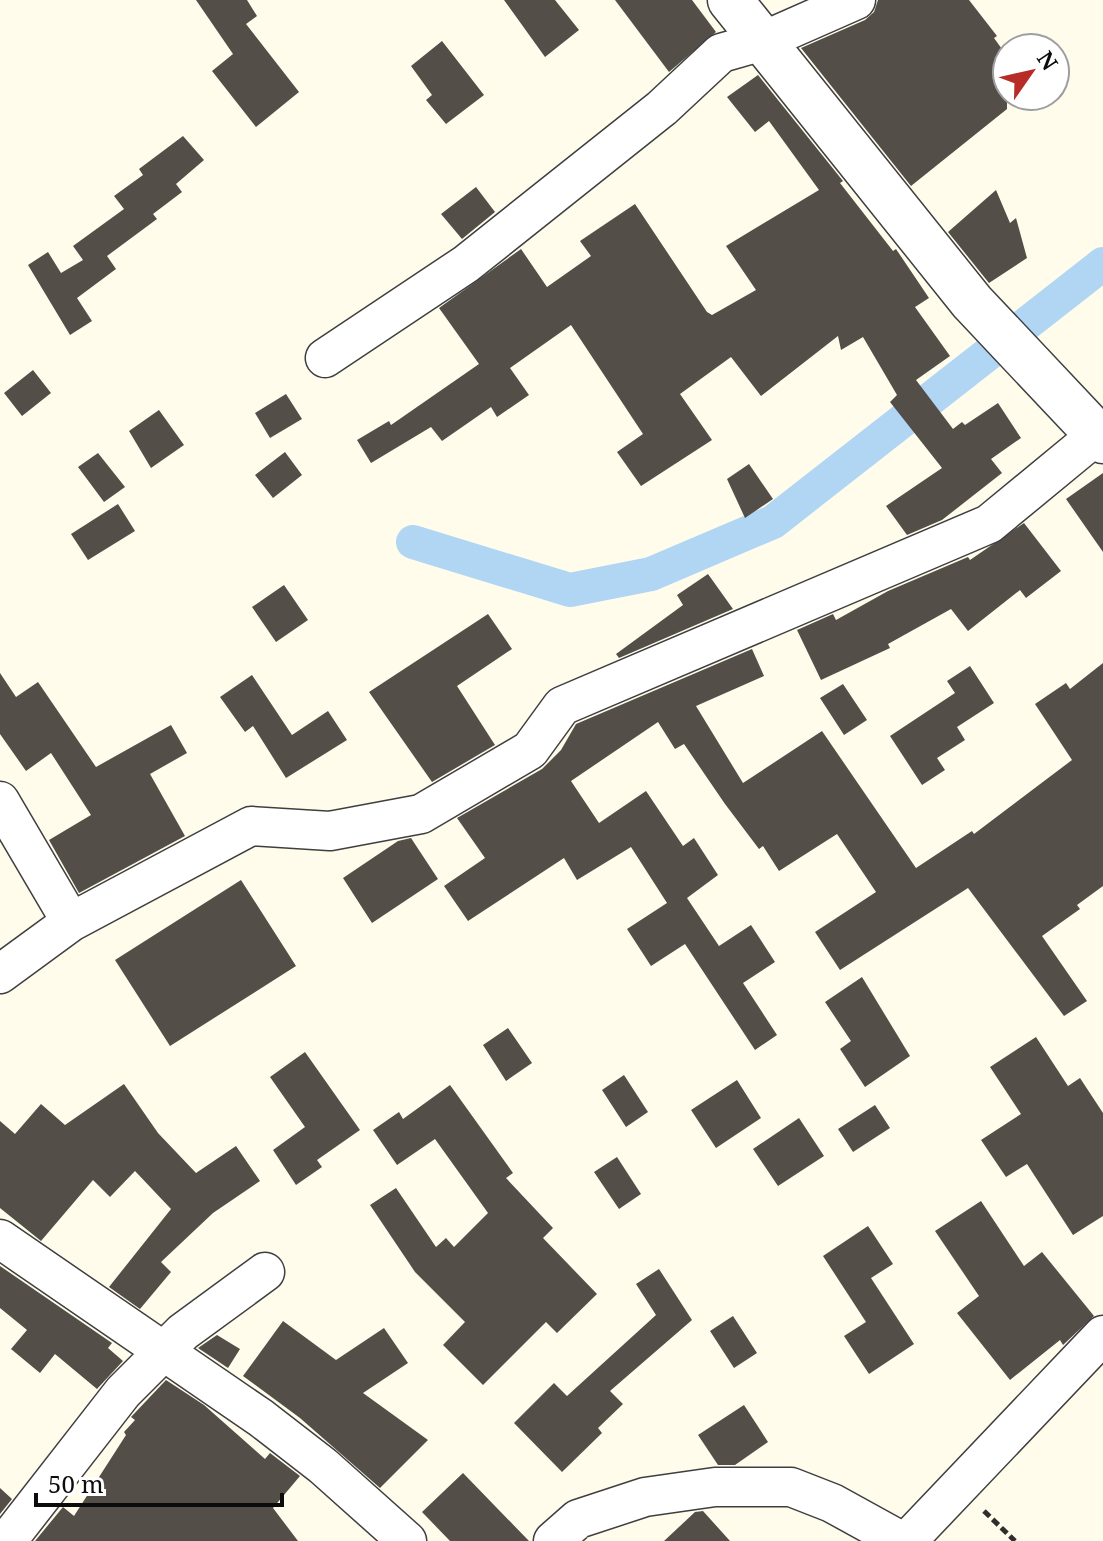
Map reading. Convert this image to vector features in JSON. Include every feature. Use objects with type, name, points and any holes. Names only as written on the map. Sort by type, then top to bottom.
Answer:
[{"type":"street","points":[[0,974],[71,922],[251,826],[330,831],[421,814],[530,750],[562,706],[989,524],[1091,427],[972,302],[730,0]]},
{"type":"street","points":[[325,358],[466,264],[662,108],[721,53],[763,41],[856,0]]},
{"type":"street","points":[[0,801],[71,922]]},
{"type":"street","points":[[0,1239],[298,1446],[407,1541]]},
{"type":"street","points":[[7,1541],[123,1392],[183,1332],[265,1272]]},
{"type":"street","points":[[907,1541],[1103,1335]]},
{"type":"street","points":[[553,1541],[578,1519],[645,1497],[730,1487],[791,1487],[832,1503],[901,1541]]},
{"type":"path","points":[[959,1486],[1015,1541]]},
{"type":"building","points":[[196,0],[247,0],[257,16],[246,24],[299,92],[256,127],[212,71],[233,54]]},
{"type":"building","points":[[504,0],[555,0],[579,30],[545,57]]},
{"type":"building","points":[[615,0],[692,0],[716,32],[669,72]]},
{"type":"building","points":[[878,0],[969,0],[994,32],[991,32],[991,112],[1003,112],[911,186],[801,48],[865,20],[874,12]]},
{"type":"building","points":[[442,41],[484,95],[446,124],[426,100],[432,95],[411,66]]},
{"type":"building","points":[[758,75],[843,181],[840,183],[893,251],[896,249],[929,298],[915,307],[950,356],[916,380],[953,429],[962,422],[965,425],[998,403],[1021,438],[991,459],[1002,473],[942,520],[907,535],[886,506],[942,468],[890,402],[897,395],[863,337],[841,350],[838,336],[761,396],[731,357],[680,394],[712,440],[641,486],[617,452],[643,434],[571,325],[510,368],[529,395],[497,417],[491,407],[442,441],[431,427],[371,463],[357,440],[389,421],[391,425],[479,364],[439,308],[521,249],[547,287],[591,256],[580,241],[635,204],[707,312],[712,315],[756,290],[726,246],[819,190],[769,121],[755,132],[727,97]]},
{"type":"building","points":[[183,136],[204,160],[176,184],[182,192],[153,214],[157,219],[107,256],[116,269],[77,298],[92,321],[70,335],[28,265],[48,252],[61,273],[83,260],[73,246],[124,209],[114,196],[143,175],[139,169]]},
{"type":"building","points":[[476,187],[495,212],[462,239],[441,214]]},
{"type":"building","points":[[996,190],[1010,223],[1016,218],[1027,258],[989,283],[948,232]]},
{"type":"building","points":[[33,370],[51,393],[22,416],[4,393]]},
{"type":"building","points":[[286,394],[302,419],[270,438],[255,413]]},
{"type":"building","points":[[159,410],[184,445],[151,468],[129,431]]},
{"type":"building","points":[[285,452],[302,475],[273,498],[255,475]]},
{"type":"building","points":[[98,453],[125,487],[104,502],[78,467]]},
{"type":"building","points":[[749,464],[773,499],[745,518],[727,479]]},
{"type":"building","points":[[1103,473],[1103,552],[1066,499]]},
{"type":"building","points":[[118,504],[135,531],[88,560],[71,534]]},
{"type":"building","points":[[1024,523],[1061,571],[1026,598],[1020,590],[968,631],[951,609],[888,644],[890,648],[821,680],[797,630],[833,614],[836,620],[888,591],[968,557],[970,560]]},
{"type":"building","points":[[708,574],[733,609],[619,658],[616,654],[683,605],[677,595]]},
{"type":"building","points":[[284,585],[308,620],[276,642],[252,607]]},
{"type":"building","points":[[488,614],[512,649],[457,686],[495,745],[432,782],[369,692]]},
{"type":"building","points":[[752,649],[764,676],[696,706],[743,783],[822,731],[916,868],[972,831],[974,834],[1072,760],[1035,704],[1066,683],[1070,689],[1103,663],[1103,886],[1077,905],[1080,909],[1042,936],[1087,1001],[1064,1016],[968,888],[840,970],[815,932],[876,892],[837,834],[779,871],[763,846],[759,849],[725,804],[684,744],[675,749],[658,722],[571,781],[599,823],[646,791],[683,846],[694,838],[718,875],[687,898],[719,946],[751,925],[775,962],[743,983],[777,1035],[755,1050],[685,944],[651,966],[627,929],[667,903],[631,847],[577,880],[564,858],[468,921],[444,886],[485,858],[457,818],[542,769],[561,750],[576,724]]},
{"type":"building","points":[[970,666],[994,703],[957,727],[965,740],[937,758],[945,770],[922,785],[890,736],[955,693],[947,681]]},
{"type":"building","points":[[0,673],[16,697],[38,682],[96,767],[171,725],[187,753],[150,774],[185,836],[79,893],[49,840],[91,815],[51,753],[26,771],[0,734]]},
{"type":"building","points":[[252,675],[292,735],[328,711],[347,740],[286,778],[253,726],[245,732],[220,697]]},
{"type":"building","points":[[843,684],[867,720],[844,735],[820,698]]},
{"type":"building","points":[[411,838],[438,879],[372,923],[343,878],[398,841]]},
{"type":"building","points":[[241,880],[296,966],[170,1046],[115,960]]},
{"type":"building","points":[[862,977],[910,1056],[865,1087],[840,1049],[851,1041],[825,1002]]},
{"type":"building","points":[[508,1028],[532,1063],[506,1081],[483,1045]]},
{"type":"building","points":[[1036,1037],[1068,1086],[1080,1078],[1103,1113],[1103,1216],[1073,1235],[1027,1164],[1006,1177],[981,1140],[1021,1114],[990,1067]]},
{"type":"building","points":[[305,1052],[360,1130],[317,1160],[322,1167],[296,1185],[273,1150],[305,1127],[270,1077]]},
{"type":"building","points":[[624,1075],[648,1112],[626,1127],[602,1090]]},
{"type":"building","points":[[737,1080],[761,1118],[716,1148],[691,1110]]},
{"type":"building","points":[[124,1084],[158,1133],[196,1173],[236,1146],[260,1181],[213,1213],[161,1262],[171,1272],[140,1309],[109,1287],[171,1209],[135,1171],[110,1197],[93,1180],[41,1241],[0,1208],[0,1121],[15,1134],[41,1104],[65,1125]]},
{"type":"building","points":[[450,1085],[513,1173],[506,1178],[553,1228],[543,1238],[597,1294],[557,1333],[546,1322],[483,1385],[443,1345],[465,1322],[415,1272],[370,1205],[396,1188],[436,1247],[446,1238],[454,1247],[488,1213],[435,1139],[397,1165],[373,1130],[399,1112],[403,1119]]},
{"type":"building","points":[[875,1105],[890,1128],[853,1152],[838,1129]]},
{"type":"building","points":[[799,1118],[824,1156],[778,1186],[753,1149]]},
{"type":"building","points":[[617,1157],[641,1194],[619,1209],[594,1172]]},
{"type":"building","points":[[981,1201],[1024,1266],[1042,1252],[1094,1316],[1063,1345],[1060,1340],[1010,1380],[957,1313],[979,1296],[935,1231]]},
{"type":"building","points":[[868,1226],[893,1264],[871,1278],[914,1344],[869,1374],[844,1336],[866,1322],[823,1256]]},
{"type":"building","points":[[0,1266],[112,1343],[108,1348],[123,1361],[97,1389],[55,1354],[40,1373],[11,1349],[27,1330],[0,1308]]},
{"type":"building","points":[[659,1269],[692,1320],[610,1391],[623,1404],[598,1428],[602,1433],[562,1472],[514,1423],[554,1383],[567,1396],[656,1315],[636,1284]]},
{"type":"building","points":[[733,1316],[757,1353],[734,1368],[710,1331]]},
{"type":"building","points":[[283,1321],[336,1360],[384,1328],[408,1363],[363,1393],[428,1440],[380,1488],[300,1418],[243,1376]]},
{"type":"building","points":[[217,1335],[240,1349],[228,1368],[198,1348]]},
{"type":"building","points":[[166,1380],[204,1405],[265,1459],[270,1453],[300,1476],[273,1508],[298,1541],[35,1541],[63,1507],[74,1516],[126,1435],[124,1432],[135,1420],[131,1417]]},
{"type":"building","points":[[744,1405],[768,1442],[735,1465],[718,1465],[698,1435]]},
{"type":"building","points":[[463,1473],[529,1541],[450,1541],[422,1512]]},
{"type":"building","points":[[0,1488],[12,1499],[0,1514]]},
{"type":"building","points":[[703,1511],[730,1541],[664,1541],[695,1512]]},
{"type":"waterway","points":[[413,542],[570,590],[651,574],[773,522],[1103,264]]}]
